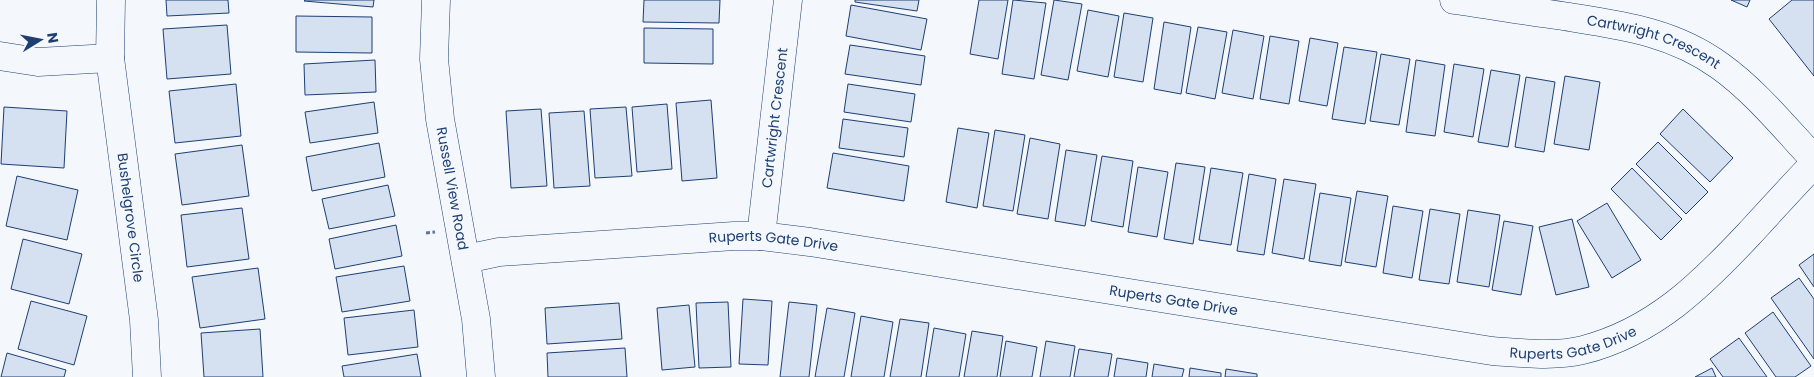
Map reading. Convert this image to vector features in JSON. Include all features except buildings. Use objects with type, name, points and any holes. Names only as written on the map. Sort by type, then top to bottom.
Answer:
[{"type":"street","name":"Bushelgrove Circle","points":[[111,0],[110,58],[144,320],[147,377]]},
{"type":"street","name":"Russell View Road","points":[[436,0],[434,60],[440,119],[476,319],[481,377]]},
{"type":"street","name":"Cartwright Crescent","points":[[761,236],[788,0]]},
{"type":"street","name":"Cartwright Crescent","points":[[1454,0],[1616,24],[1650,32],[1687,47],[1719,65],[1747,88],[1814,159]]},
{"type":"street","points":[[0,56],[38,62],[110,58]]},
{"type":"street","name":"Ruperts Gate Drive","points":[[466,259],[499,252],[724,236],[761,236],[820,243],[1492,351],[1536,355],[1582,350],[1628,334],[1660,316],[1689,295],[1814,164]]}]
